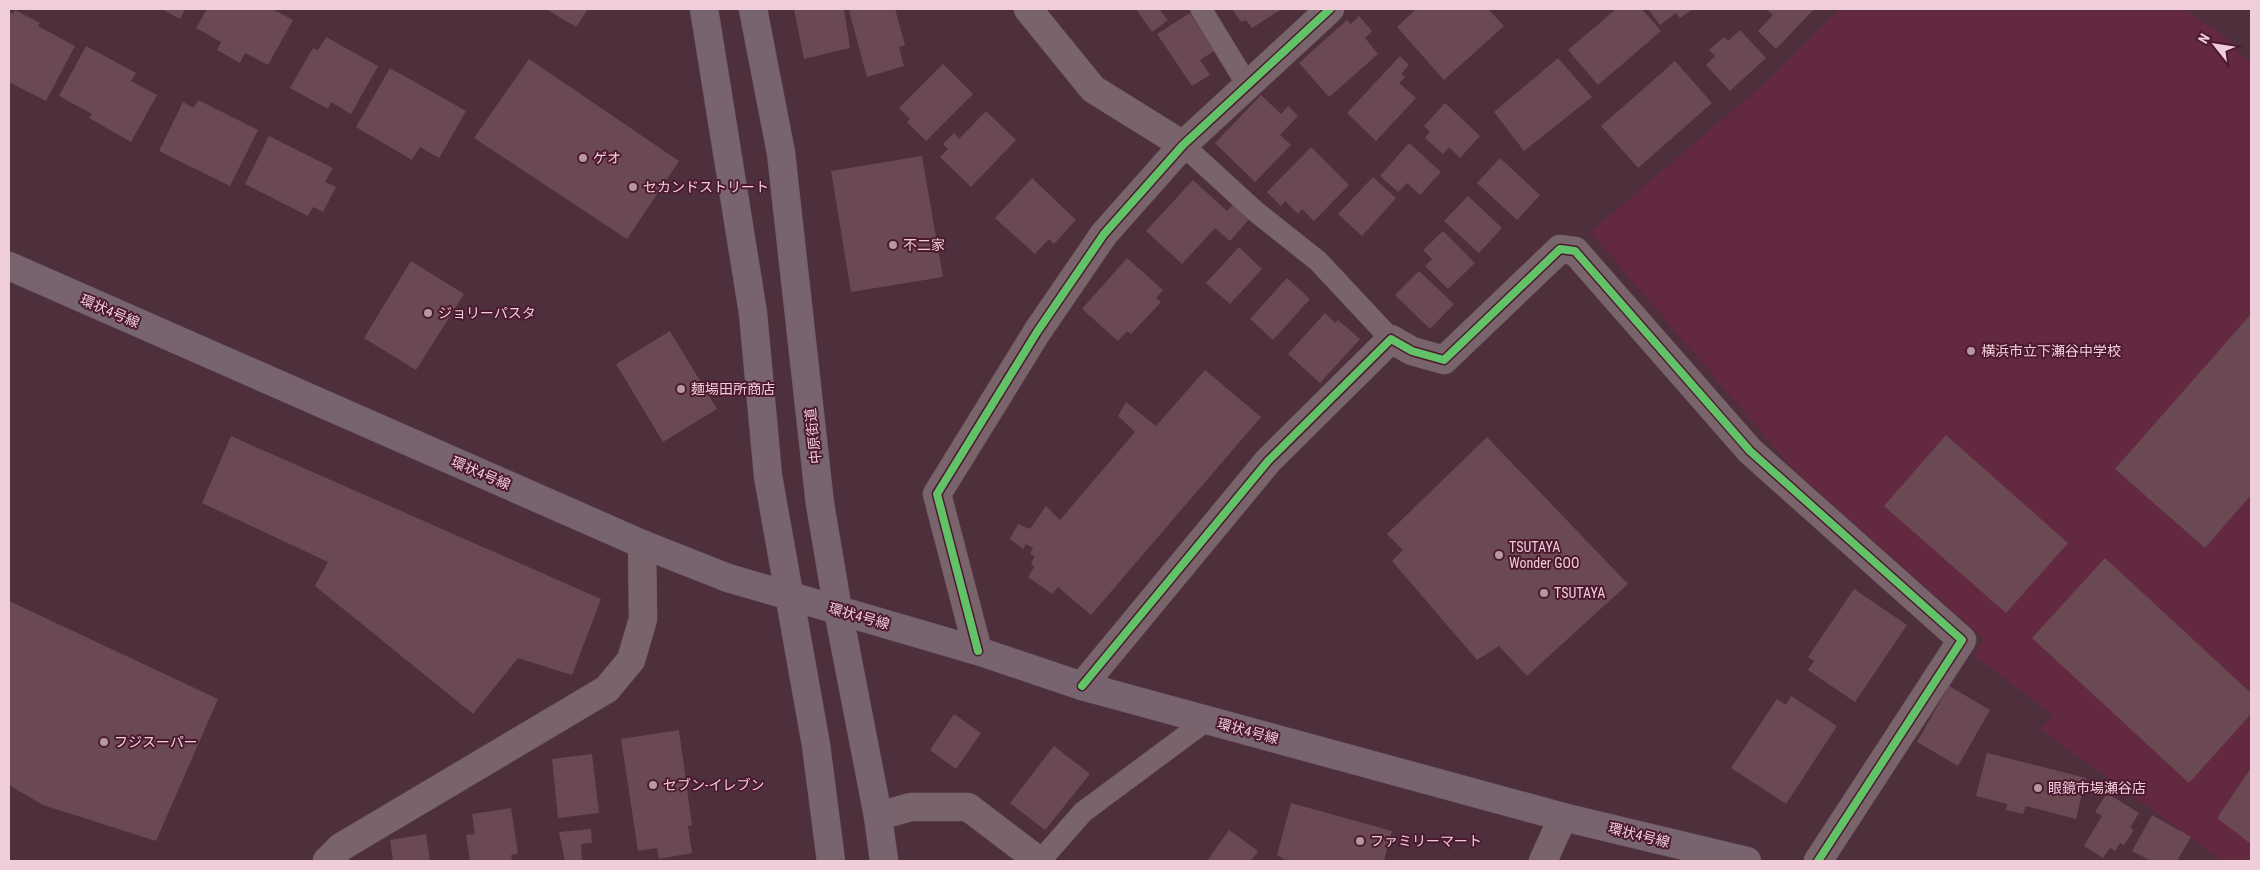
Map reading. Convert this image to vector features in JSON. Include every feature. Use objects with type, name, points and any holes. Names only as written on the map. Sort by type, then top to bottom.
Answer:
[{"type":"main road","points":[[704,9],[753,313],[768,476],[816,745],[831,861]]},
{"type":"main road","name":"中原街道","points":[[753,9],[781,153],[820,504],[838,610],[878,816],[884,861]]},
{"type":"main road","name":"環状4号線","points":[[9,266],[642,544],[728,578],[978,651],[1082,686],[1562,817],[1747,861]]},
{"type":"street","points":[[1028,9],[1093,89],[1183,146]]},
{"type":"street","points":[[978,651],[937,494],[1037,332],[1104,234],[1183,146],[1330,9]]},
{"type":"street","points":[[1082,686],[1268,461],[1390,339],[1412,351],[1444,360],[1560,249],[1575,251],[1750,451],[1962,640],[1818,861]]},
{"type":"street","points":[[327,861],[341,847],[607,689],[631,660],[644,618],[642,544]]},
{"type":"street","points":[[878,816],[911,807],[968,807],[1039,861]]},
{"type":"street","points":[[1543,861],[1562,817]]},
{"type":"lane","points":[[1201,9],[1248,86]]},
{"type":"lane","points":[[1183,146],[1255,211],[1318,261],[1390,339]]},
{"type":"lane","points":[[1039,861],[1083,812],[1207,720]]},
{"type":"shaded area","name":"横浜市立下瀬谷中学校","points":[[1840,9],[2184,9],[2221,33],[2251,64],[2251,861],[2222,861],[2040,729],[2053,716],[1973,655],[1984,639],[1794,470],[1590,232],[1772,77]]},
{"type":"building","points":[[162,9],[185,9],[180,19]]},
{"type":"building","points":[[207,9],[272,9],[293,20],[268,65],[245,53],[240,63],[217,50],[221,42],[196,28]]},
{"type":"building","points":[[546,9],[588,9],[576,27]]},
{"type":"building","points":[[794,9],[844,9],[850,48],[804,59]]},
{"type":"building","points":[[855,9],[895,9],[905,45],[899,47],[904,66],[867,77],[849,11]]},
{"type":"building","points":[[1136,9],[1159,9],[1168,20],[1152,32]]},
{"type":"building","points":[[1232,9],[1282,9],[1252,28],[1246,20],[1241,22]]},
{"type":"building","points":[[1416,9],[1488,9],[1504,26],[1444,80],[1397,27]]},
{"type":"building","points":[[1616,9],[1642,9],[1661,31],[1598,85],[1568,50]]},
{"type":"building","points":[[1648,9],[1693,9],[1680,18],[1676,13],[1660,25]]},
{"type":"building","points":[[1766,9],[1814,9],[1776,49],[1758,31],[1773,15]]},
{"type":"building","points":[[15,10],[40,23],[38,26],[75,46],[46,101],[9,82],[9,12],[13,14]]},
{"type":"building","points":[[1190,13],[1214,51],[1200,60],[1210,75],[1192,86],[1157,34]]},
{"type":"building","points":[[1359,16],[1372,31],[1365,38],[1378,54],[1329,97],[1299,63],[1347,20],[1351,24]]},
{"type":"building","points":[[1740,30],[1766,58],[1730,91],[1706,65],[1715,56],[1709,50],[1724,37],[1728,41]]},
{"type":"building","points":[[326,37],[378,66],[351,114],[331,102],[328,109],[290,88],[313,48],[318,50]]},
{"type":"building","points":[[86,46],[136,73],[131,81],[157,95],[131,142],[89,118],[92,114],[59,96]]},
{"type":"building","points":[[1400,56],[1409,65],[1401,74],[1405,77],[1399,83],[1416,98],[1376,141],[1347,113]]},
{"type":"building","points":[[1558,58],[1592,97],[1524,151],[1494,112]]},
{"type":"building","points":[[529,59],[679,161],[627,239],[474,138]]},
{"type":"building","points":[[1675,61],[1712,103],[1638,168],[1601,126]]},
{"type":"building","points":[[943,64],[973,94],[926,141],[907,122],[910,119],[899,108]]},
{"type":"building","points":[[390,68],[466,111],[439,158],[420,147],[412,160],[356,127]]},
{"type":"building","points":[[1261,95],[1281,114],[1288,106],[1298,116],[1280,135],[1291,145],[1255,182],[1215,143]]},
{"type":"building","points":[[198,100],[258,130],[230,186],[159,151],[183,102],[194,108]]},
{"type":"building","points":[[1445,103],[1480,136],[1460,158],[1449,147],[1443,154],[1425,138],[1430,132],[1424,126]]},
{"type":"building","points":[[986,111],[1016,140],[971,187],[940,157],[948,149],[943,144],[954,133],[959,139]]},
{"type":"building","points":[[269,136],[333,168],[325,182],[336,187],[323,212],[313,207],[308,216],[245,184]]},
{"type":"building","points":[[1409,143],[1441,172],[1420,195],[1407,183],[1398,192],[1380,176]]},
{"type":"building","points":[[1311,147],[1349,185],[1314,221],[1302,209],[1298,214],[1285,201],[1281,206],[1267,192]]},
{"type":"building","points":[[922,156],[943,277],[851,292],[831,171]]},
{"type":"building","points":[[1500,158],[1540,195],[1517,220],[1477,183]]},
{"type":"building","points":[[1373,177],[1396,198],[1362,236],[1338,214]]},
{"type":"building","points":[[1032,178],[1076,220],[1054,244],[1049,239],[1035,254],[995,218]]},
{"type":"building","points":[[1193,180],[1227,211],[1233,205],[1249,219],[1230,241],[1215,228],[1182,264],[1146,231]]},
{"type":"building","points":[[1468,196],[1502,228],[1479,253],[1444,221]]},
{"type":"building","points":[[1443,231],[1475,263],[1448,289],[1425,266],[1432,259],[1423,250]]},
{"type":"building","points":[[1239,247],[1262,269],[1230,304],[1206,283]]},
{"type":"building","points":[[1127,258],[1163,290],[1156,298],[1161,302],[1131,334],[1127,331],[1118,341],[1082,309]]},
{"type":"building","points":[[411,261],[464,294],[416,370],[364,338]]},
{"type":"building","points":[[1419,271],[1454,304],[1430,329],[1395,295]]},
{"type":"building","points":[[1287,278],[1310,299],[1273,340],[1250,319]]},
{"type":"building","points":[[1325,313],[1335,323],[1338,320],[1360,339],[1320,383],[1288,354]]},
{"type":"building","points":[[2251,314],[2251,350],[2249,353],[2251,355],[2251,495],[2205,548],[2115,469]]},
{"type":"building","points":[[670,331],[717,409],[663,442],[616,364]]},
{"type":"building","points":[[1205,370],[1261,417],[1091,615],[1058,587],[1052,594],[1028,577],[1034,567],[1031,563],[1035,556],[1030,554],[1033,548],[1026,544],[1023,549],[1010,539],[1018,524],[1030,529],[1046,506],[1060,520],[1135,432],[1118,416],[1126,402],[1156,426]]},
{"type":"building","points":[[1946,435],[2068,543],[2006,613],[1884,506]]},
{"type":"building","points":[[231,436],[601,599],[572,675],[518,658],[473,714],[315,586],[328,562],[202,503]]},
{"type":"building","name":"TSUTAYA Wonder GOO","points":[[1487,437],[1628,584],[1527,676],[1499,646],[1477,660],[1392,561],[1403,550],[1387,534]]},
{"type":"building","points":[[2105,558],[2251,693],[2251,714],[2189,783],[2032,638]]},
{"type":"building","points":[[1854,589],[1907,625],[1855,702],[1808,670],[1814,661],[1808,657]]},
{"type":"building","name":"フジスーパー","points":[[9,601],[218,699],[156,841],[43,805],[9,785]]},
{"type":"building","points":[[1949,686],[1990,710],[1958,766],[1917,742]]},
{"type":"building","points":[[1791,696],[1837,726],[1786,804],[1731,768],[1777,699],[1786,705]]},
{"type":"building","points":[[954,714],[981,733],[956,769],[930,750]]},
{"type":"building","points":[[679,730],[692,825],[688,826],[692,853],[659,859],[657,848],[638,851],[621,739]]},
{"type":"building","points":[[1054,746],[1090,774],[1045,830],[1010,803]]},
{"type":"building","points":[[1987,753],[2086,778],[2076,819],[2026,806],[2023,814],[2006,810],[2007,804],[1976,796]]},
{"type":"building","points":[[592,754],[599,813],[558,818],[552,759]]},
{"type":"building","points":[[2251,768],[2251,844],[2217,818]]},
{"type":"building","points":[[2107,793],[2139,813],[2130,828],[2134,830],[2124,845],[2120,843],[2115,851],[2110,848],[2103,858],[2084,846],[2102,816],[2095,812]]},
{"type":"building","points":[[1291,803],[1392,831],[1384,861],[1287,861],[1277,855]]},
{"type":"building","points":[[511,808],[518,854],[511,855],[512,861],[470,861],[466,835],[475,834],[472,814]]},
{"type":"building","points":[[2152,815],[2191,837],[2177,861],[2151,861],[2132,851]]},
{"type":"building","points":[[591,829],[592,843],[581,844],[582,860],[565,861],[559,832]]},
{"type":"building","points":[[1229,830],[1258,851],[1251,861],[1207,861]]},
{"type":"building","points":[[426,834],[430,861],[393,861],[390,840]]},
{"type":"cycle path","points":[[978,651],[937,494],[1037,332],[1104,234],[1183,145],[1330,9]]},
{"type":"cycle path","points":[[1082,686],[1268,461],[1391,339],[1412,351],[1444,360],[1560,249],[1575,251],[1750,451],[1962,640],[1818,861]]},
{"type":"place","name":"ゲオ","points":[[583,158]]},
{"type":"place","name":"セカンドストリート","points":[[633,187]]},
{"type":"place","name":"不二家","points":[[893,245]]},
{"type":"place","name":"ジョリーパスタ","points":[[428,313]]},
{"type":"place","name":"横浜市立下瀬谷中学校","points":[[1971,351]]},
{"type":"place","name":"麺場田所商店","points":[[681,389]]},
{"type":"place","name":"TSUTAYA Wonder GOO","points":[[1499,555]]},
{"type":"place","name":"TSUTAYA","points":[[1544,593]]},
{"type":"place","name":"フジスーパー","points":[[104,742]]},
{"type":"place","name":"セブン-イレブン","points":[[653,785]]},
{"type":"place","name":"眼鏡市場瀬谷店","points":[[2038,788]]},
{"type":"place","name":"ファミリーマート","points":[[1360,841]]}]
